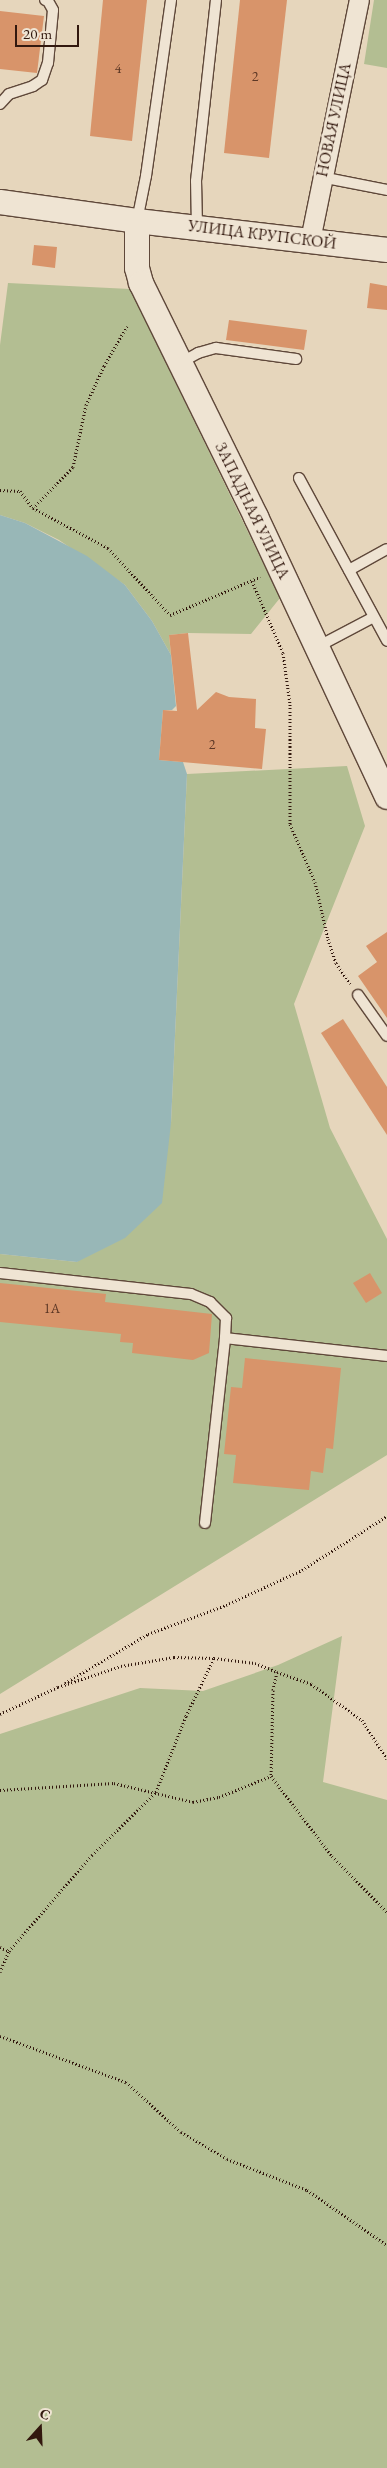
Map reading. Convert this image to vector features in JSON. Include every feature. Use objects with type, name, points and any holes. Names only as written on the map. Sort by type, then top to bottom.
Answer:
[{"type":"street","name":"НОВАЯ УЛИЦА","points":[[310,240],[321,178],[359,0]]},
{"type":"street","name":"УЛИЦА КРУПСКОЙ","points":[[0,202],[137,221],[387,250]]},
{"type":"street","name":"ЗАПАДНАЯ УЛИЦА","points":[[137,221],[137,268],[141,283],[317,647],[387,797]]},
{"type":"lane","points":[[0,104],[9,94],[33,86],[42,80],[48,63],[53,10],[48,2],[44,0]]},
{"type":"lane","points":[[137,221],[146,176],[171,0]]},
{"type":"lane","points":[[197,227],[196,182],[216,0]]},
{"type":"lane","points":[[321,178],[387,190]]},
{"type":"lane","points":[[179,363],[198,353],[216,348],[296,359]]},
{"type":"lane","points":[[299,478],[387,641]]},
{"type":"lane","points":[[349,570],[387,549]]},
{"type":"lane","points":[[317,647],[374,617]]},
{"type":"lane","points":[[358,995],[387,1036]]},
{"type":"lane","points":[[0,1273],[191,1294],[210,1302],[226,1318],[205,1523]]},
{"type":"lane","points":[[225,1338],[387,1356]]},
{"type":"path","points":[[33,508],[73,468],[86,405],[104,366],[127,326]]},
{"type":"path","points":[[0,490],[20,491],[33,508],[108,548],[170,614],[252,581],[283,653],[290,704],[290,824],[315,882],[328,939],[336,963],[358,995]]},
{"type":"path","points":[[0,1714],[58,1687],[148,1634],[226,1605],[302,1570],[387,1516]]},
{"type":"path","points":[[58,1687],[121,1666],[174,1657],[214,1658],[255,1663],[310,1684],[362,1720],[387,1759]]},
{"type":"path","points":[[0,1972],[9,1951],[92,1855],[156,1792],[186,1716],[214,1658]]},
{"type":"path","points":[[277,1672],[272,1690],[271,1776],[332,1856],[387,1912]]},
{"type":"path","points":[[0,1790],[114,1783],[193,1802],[219,1797],[271,1776]]},
{"type":"path","points":[[0,1947],[9,1951]]},
{"type":"path","points":[[0,2036],[126,2082],[181,2132],[227,2159],[307,2190],[387,2245]]},
{"type":"green space","points":[[374,0],[387,0],[387,68],[364,64]]},
{"type":"green space","points":[[8,283],[130,289],[280,598],[251,634],[188,633],[169,635],[171,655],[152,621],[125,585],[59,540],[25,523],[0,515],[0,345]]},
{"type":"green space","points":[[347,766],[365,826],[294,1004],[330,1128],[387,1239],[387,1455],[0,1694],[0,1254],[77,1262],[171,1123],[187,774]]},
{"type":"green space","points":[[342,1636],[323,1782],[387,1800],[387,2468],[0,2468],[0,1734],[140,1688],[203,1691],[278,1665]]},
{"type":"water","points":[[0,515],[25,523],[87,556],[125,585],[152,621],[171,655],[176,706],[172,710],[163,710],[159,760],[183,762],[187,774],[171,1123],[162,1203],[125,1238],[77,1262],[0,1254]]},
{"type":"building","points":[[103,0],[147,0],[132,141],[90,136]]},
{"type":"building","points":[[240,0],[287,0],[269,158],[224,153]]},
{"type":"building","points":[[0,11],[44,16],[37,73],[0,69]]},
{"type":"building","points":[[34,245],[57,247],[55,268],[32,265]]},
{"type":"building","points":[[370,283],[387,286],[387,310],[367,308]]},
{"type":"building","points":[[229,320],[307,330],[304,350],[226,340]]},
{"type":"building","points":[[188,633],[197,710],[216,692],[229,697],[256,699],[255,728],[266,729],[262,769],[159,760],[163,710],[177,711],[169,635]]},
{"type":"building","points":[[387,932],[387,1018],[358,976],[377,962],[366,946]]},
{"type":"building","points":[[343,1019],[387,1087],[387,1135],[321,1033]]},
{"type":"building","points":[[370,1273],[382,1293],[366,1303],[353,1283]]},
{"type":"building","points":[[0,1283],[106,1294],[105,1302],[212,1314],[209,1353],[193,1360],[132,1353],[133,1343],[120,1342],[121,1334],[0,1322]]},
{"type":"building","points":[[245,1358],[341,1368],[333,1449],[326,1448],[323,1473],[311,1471],[309,1490],[233,1483],[236,1455],[224,1454],[231,1387],[242,1388]]}]
